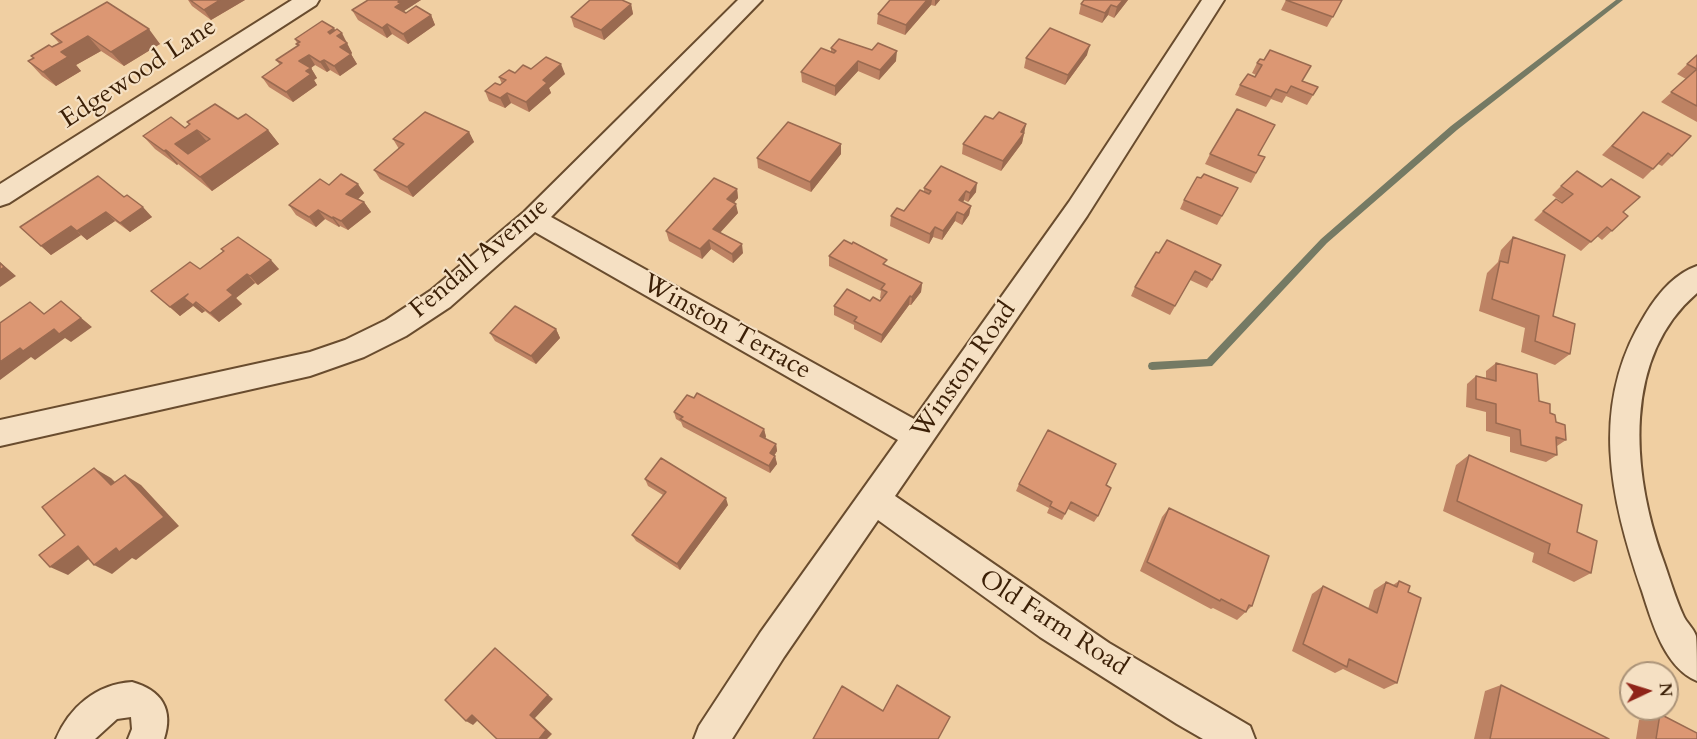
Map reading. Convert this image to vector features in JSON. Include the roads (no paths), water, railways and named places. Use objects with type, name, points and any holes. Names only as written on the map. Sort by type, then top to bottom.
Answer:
[{"type":"street","name":"Edgewood Lane","points":[[0,196],[308,0]]},
{"type":"street","name":"Fendall Avenue","points":[[0,433],[310,364],[354,349],[396,328],[440,299],[533,219],[751,0]]},
{"type":"street","name":"Winston Road","points":[[712,739],[772,645],[1078,209],[1213,0]]},
{"type":"street","name":"Winston Terrace","points":[[533,219],[919,437]]},
{"type":"street","points":[[1697,277],[1664,308],[1640,350],[1628,391],[1624,439],[1628,492],[1642,552],[1674,631],[1697,664]]},
{"type":"street","name":"Old Farm Road","points":[[875,500],[1006,596],[1190,713],[1237,739]]},
{"type":"street","points":[[74,739],[82,725],[110,704],[129,699],[144,703],[151,713],[150,731],[146,739]]},
{"type":"waterway","points":[[1152,366],[1209,363],[1324,241],[1454,128],[1620,0]]}]
